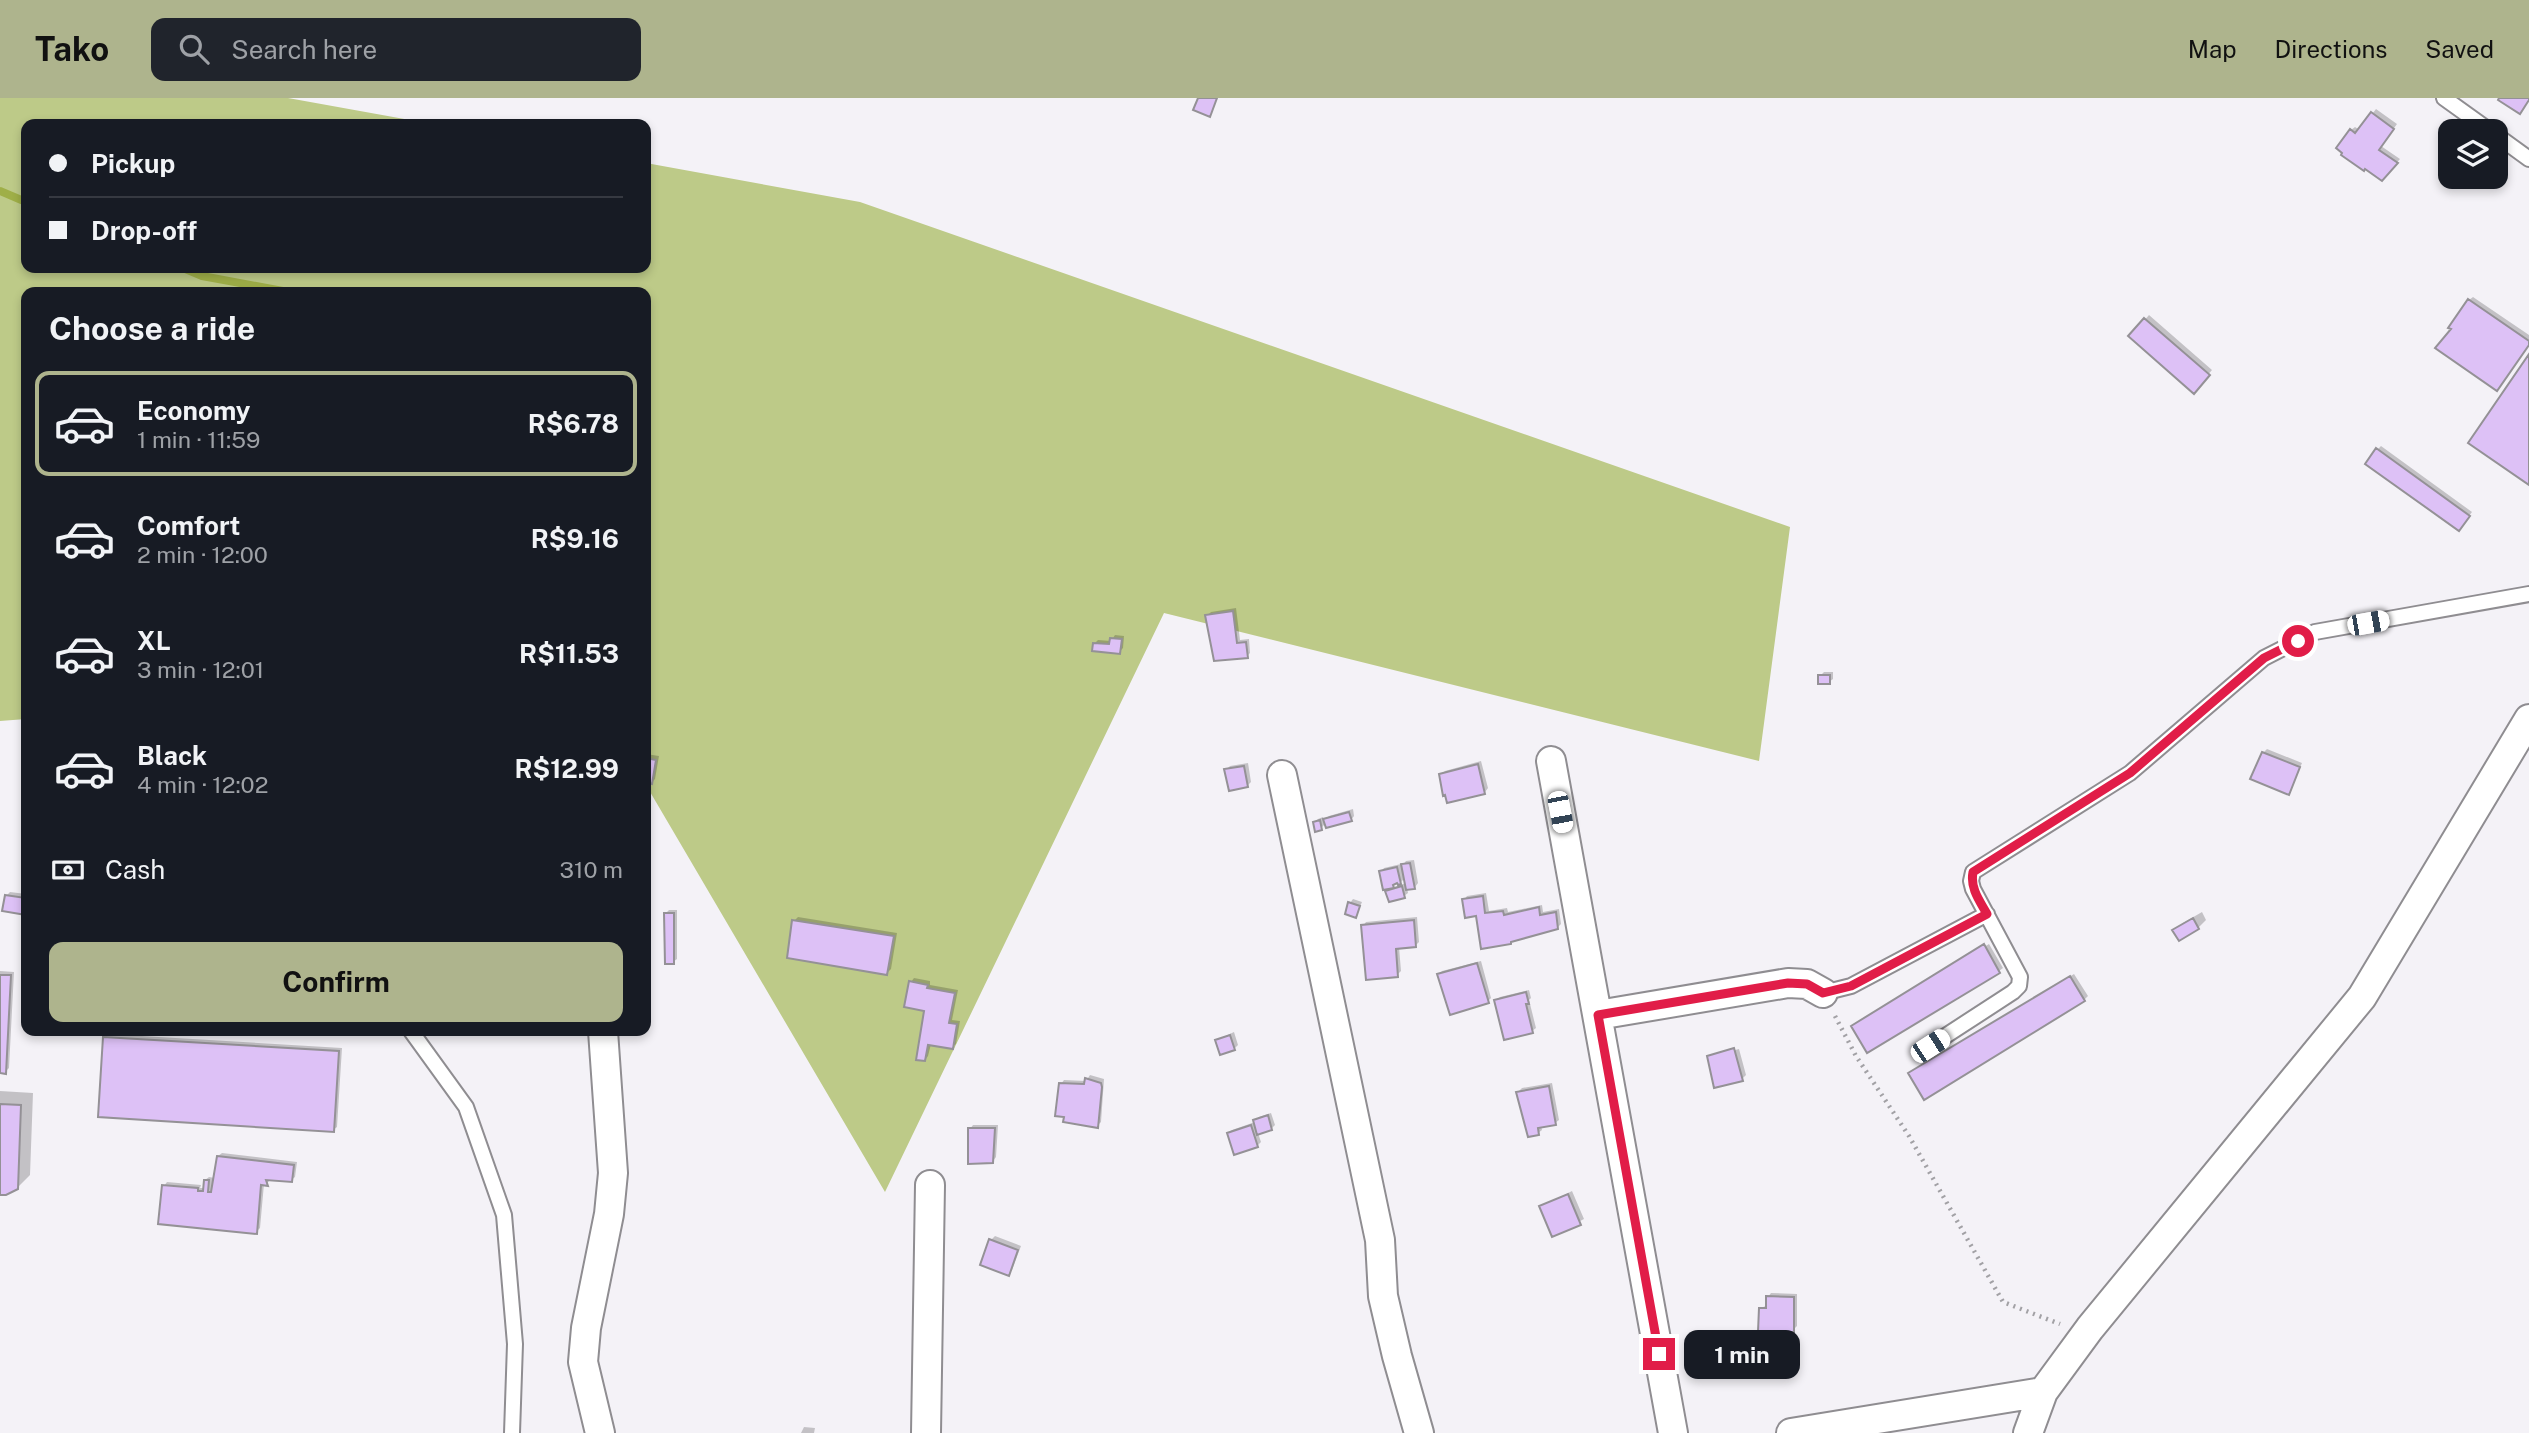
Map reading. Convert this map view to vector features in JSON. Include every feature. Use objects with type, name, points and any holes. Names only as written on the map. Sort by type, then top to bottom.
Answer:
[{"type":"street","points":[[2028,1433],[2043,1392],[2090,1328],[2362,997],[2529,719]]},
{"type":"street","points":[[1551,761],[1673,1433]]},
{"type":"street","points":[[1282,775],[1381,1240],[1383,1296],[1396,1356],[1419,1433]]},
{"type":"street","points":[[1598,1015],[1788,983],[1807,984],[1823,993]]},
{"type":"street","points":[[600,1433],[583,1362],[586,1328],[609,1214],[613,1173],[603,1036]]},
{"type":"street","points":[[926,1433],[930,1185]]},
{"type":"street","points":[[1791,1433],[2043,1392]]},
{"type":"lane","points":[[2446,98],[2474,119]]},
{"type":"lane","points":[[2508,144],[2529,159]]},
{"type":"lane","points":[[1930,1046],[2019,986],[2020,976],[1973,889],[1973,872],[2130,773],[2264,658],[2315,632],[2529,594]]},
{"type":"lane","points":[[1823,993],[1851,986],[1987,914]]},
{"type":"lane","points":[[415,1036],[466,1107],[504,1216],[515,1344],[512,1433]]},
{"type":"path","points":[[1823,993],[1856,1056],[1909,1136],[2003,1302],[2068,1327],[2090,1328]]},
{"type":"green space","points":[[0,98],[288,98],[404,119],[21,119],[21,273],[651,273],[651,164],[860,202],[1790,527],[1759,761],[1164,613],[885,1192],[651,794],[651,287],[21,287],[21,719],[0,721]]},
{"type":"building","points":[[1198,98],[1217,98],[1210,117],[1193,110]]},
{"type":"building","points":[[2498,100],[2529,100],[2520,114]]},
{"type":"building","points":[[2371,112],[2394,129],[2379,150],[2398,163],[2382,181],[2341,155],[2336,148],[2350,129],[2355,133]]},
{"type":"building","points":[[2468,299],[2529,341],[2529,345],[2497,391],[2435,348],[2451,329],[2448,328]]},
{"type":"building","points":[[2144,318],[2210,375],[2194,394],[2128,336]]},
{"type":"building","points":[[2529,354],[2529,485],[2468,443]]},
{"type":"building","points":[[2376,448],[2470,516],[2459,531],[2365,464]]},
{"type":"building","points":[[1233,611],[1237,643],[1246,642],[1248,658],[1214,661],[1205,615]]},
{"type":"building","points":[[1110,638],[1122,639],[1120,654],[1092,651],[1093,643],[1109,644]]},
{"type":"building","points":[[1818,675],[1830,675],[1830,684],[1818,684]]},
{"type":"building","points":[[2262,752],[2300,767],[2289,795],[2250,779]]},
{"type":"building","points":[[651,759],[656,760],[651,784]]},
{"type":"building","points":[[1478,764],[1485,794],[1447,803],[1439,774]]},
{"type":"building","points":[[1244,766],[1248,787],[1229,791],[1224,769]]},
{"type":"building","points":[[1349,812],[1352,821],[1326,828],[1323,819]]},
{"type":"building","points":[[1320,820],[1322,830],[1315,832],[1313,822]]},
{"type":"building","points":[[1410,863],[1415,889],[1406,890],[1401,864]]},
{"type":"building","points":[[1397,867],[1401,884],[1397,883],[1393,885],[1394,888],[1383,890],[1379,871]]},
{"type":"building","points":[[1402,886],[1405,898],[1389,902],[1385,891]]},
{"type":"building","points":[[5,895],[21,897],[21,914],[2,911]]},
{"type":"building","points":[[1483,896],[1485,913],[1503,911],[1504,915],[1539,907],[1540,915],[1556,912],[1558,929],[1511,944],[1481,949],[1476,916],[1465,918],[1462,899]]},
{"type":"building","points":[[1348,902],[1360,906],[1356,918],[1345,914]]},
{"type":"building","points":[[664,913],[674,913],[674,964],[665,964]]},
{"type":"building","points":[[2193,918],[2199,929],[2179,941],[2172,930]]},
{"type":"building","points":[[792,920],[894,936],[887,975],[787,958]]},
{"type":"building","points":[[1414,920],[1416,947],[1396,949],[1398,977],[1366,980],[1361,925]]},
{"type":"building","points":[[1984,944],[2000,973],[1867,1053],[1851,1026]]},
{"type":"building","points":[[1477,963],[1489,1003],[1450,1015],[1437,974]]},
{"type":"building","points":[[0,975],[11,975],[6,1074],[0,1073]]},
{"type":"building","points":[[2070,976],[2085,1001],[1924,1100],[1908,1073]]},
{"type":"building","points":[[909,981],[928,985],[927,988],[955,993],[949,1023],[957,1024],[953,1049],[928,1045],[925,1061],[916,1060],[924,1011],[904,1007]]},
{"type":"building","points":[[1526,992],[1533,1033],[1504,1040],[1494,1000]]},
{"type":"building","points":[[1230,1035],[1235,1050],[1220,1055],[1215,1040]]},
{"type":"building","points":[[103,1037],[339,1051],[334,1132],[98,1117]]},
{"type":"building","points":[[1734,1048],[1743,1081],[1714,1088],[1707,1056]]},
{"type":"building","points":[[1085,1078],[1101,1083],[1098,1128],[1063,1122],[1064,1117],[1055,1116],[1059,1083],[1084,1084]]},
{"type":"building","points":[[1549,1086],[1556,1125],[1538,1128],[1539,1135],[1528,1137],[1516,1092]]},
{"type":"building","points":[[0,1104],[21,1105],[18,1189],[6,1195],[0,1195]]},
{"type":"building","points":[[1268,1115],[1272,1130],[1257,1135],[1253,1120]]},
{"type":"building","points":[[1251,1125],[1258,1147],[1234,1155],[1227,1133]]},
{"type":"building","points":[[968,1128],[995,1128],[993,1163],[968,1164]]},
{"type":"building","points":[[217,1156],[294,1165],[292,1182],[266,1180],[268,1186],[261,1185],[257,1234],[158,1224],[162,1185],[198,1188],[198,1191],[203,1191],[204,1180],[209,1180],[208,1192],[211,1192]]},
{"type":"building","points":[[1568,1194],[1581,1225],[1552,1237],[1539,1206]]},
{"type":"building","points":[[989,1239],[1018,1250],[1009,1276],[980,1265]]},
{"type":"building","points":[[1766,1296],[1794,1297],[1794,1332],[1758,1332],[1759,1308],[1766,1308]]},
{"type":"waterway","points":[[0,191],[21,200]]},
{"type":"waterway","points":[[195,273],[261,287]]},
{"type":"route","points":[[1659,1354],[1598,1015],[1788,983],[1807,984],[1823,993],[1851,986],[1987,914],[1973,889],[1973,872],[2130,773],[2264,658],[2298,641]]}]
